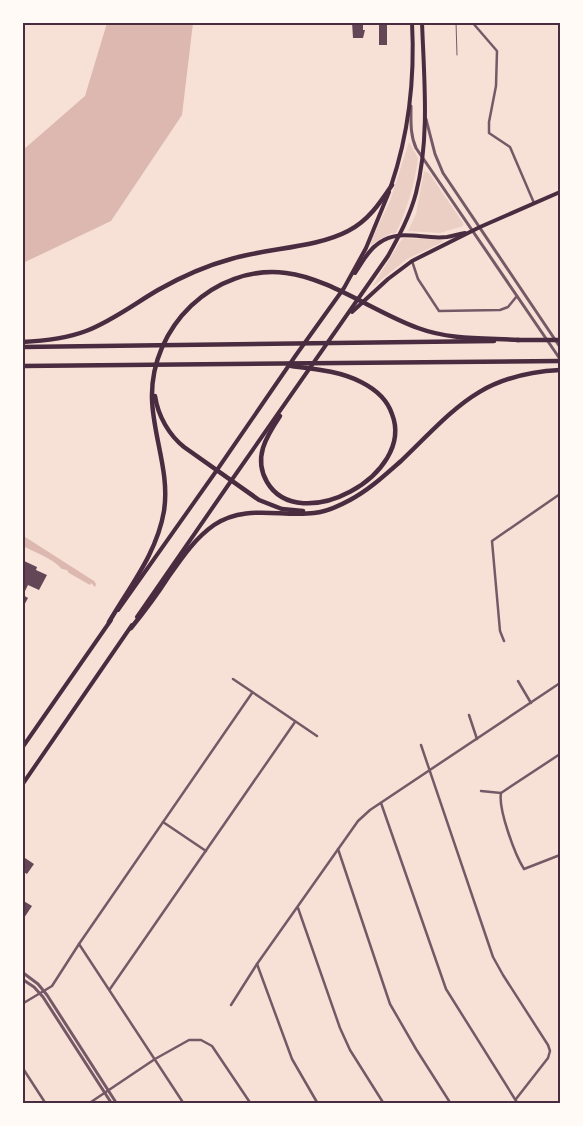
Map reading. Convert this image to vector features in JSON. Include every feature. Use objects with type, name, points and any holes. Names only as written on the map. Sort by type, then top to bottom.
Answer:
[{"type":"highway","points":[[22,342],[60,339],[86,331],[106,322],[174,282],[219,262],[251,253],[322,241],[343,234],[371,214],[392,184]]},
{"type":"highway","points":[[110,622],[147,562],[163,518],[166,487],[153,407],[154,380],[159,356],[171,330],[193,303],[217,287],[245,276],[274,272],[304,276],[416,328],[439,335],[518,340]]},
{"type":"highway","points":[[22,347],[560,340]]},
{"type":"highway","points":[[22,366],[560,360]]},
{"type":"highway","points":[[278,364],[342,375],[364,383],[376,391],[387,403],[395,421],[396,436],[390,454],[380,469],[355,488],[330,500],[304,504],[286,500],[276,493],[268,484],[263,474],[261,462],[263,446],[280,416],[278,415]]},
{"type":"highway","points":[[131,628],[194,541],[217,523],[232,516],[247,513],[312,513],[338,506],[357,496],[380,479],[450,413],[472,395],[508,378],[529,373],[560,370]]},
{"type":"highway","points":[[154,380],[156,404],[168,431],[181,445],[231,481],[259,500],[282,508],[308,511],[338,506]]},
{"type":"main road","points":[[344,288],[366,248],[392,184],[403,147],[411,106],[414,45],[412,22]]},
{"type":"main road","points":[[22,785],[388,256],[400,234],[416,193],[422,158],[424,112],[422,22]]},
{"type":"main road","points":[[346,317],[388,279],[412,261],[480,227],[560,192]]},
{"type":"main road","points":[[22,748],[370,252],[378,243],[400,234],[446,237],[473,231]]},
{"type":"street","points":[[472,22],[497,51],[496,86],[489,122],[489,133],[510,146],[534,203]]},
{"type":"street","points":[[411,106],[413,141],[422,158],[560,360]]},
{"type":"street","points":[[424,112],[434,154],[443,173],[560,347]]},
{"type":"street","points":[[412,261],[418,279],[439,311],[500,310],[508,308],[517,296]]},
{"type":"street","points":[[504,641],[500,631],[492,541],[560,494]]},
{"type":"street","points":[[233,680],[317,736]]},
{"type":"street","points":[[518,681],[531,703]]},
{"type":"street","points":[[231,1005],[257,964],[358,821],[381,803],[560,683]]},
{"type":"street","points":[[22,1004],[52,986],[56,981],[79,944],[252,692]]},
{"type":"street","points":[[469,714],[477,740]]},
{"type":"street","points":[[110,989],[295,722]]},
{"type":"street","points":[[421,745],[493,957],[550,1051],[548,1058],[516,1099]]},
{"type":"street","points":[[481,791],[501,794],[560,754]]},
{"type":"street","points":[[501,794],[502,812],[518,858],[524,869],[560,855]]},
{"type":"street","points":[[381,803],[446,989],[518,1104]]},
{"type":"street","points":[[163,822],[206,851]]},
{"type":"street","points":[[338,849],[390,1004],[451,1104]]},
{"type":"street","points":[[298,908],[340,1028],[350,1050],[384,1104]]},
{"type":"street","points":[[79,944],[184,1104]]},
{"type":"street","points":[[257,964],[292,1059],[318,1104]]},
{"type":"street","points":[[22,972],[38,984],[117,1104]]},
{"type":"street","points":[[22,979],[42,992]]},
{"type":"street","points":[[88,1104],[155,1059],[189,1040],[201,1040],[212,1046],[250,1104]]},
{"type":"street","points":[[22,1067],[46,1104]]},
{"type":"street","points":[[107,1091],[112,1104]]},
{"type":"lane","points":[[456,22],[457,55]]},
{"type":"shaded area","points":[[107,23],[193,23],[182,115],[111,221],[23,263],[23,150],[85,96]]},
{"type":"shaded area","points":[[409,142],[418,158],[413,187],[404,215],[396,233],[389,234],[371,245],[370,243],[390,201]]},
{"type":"shaded area","points":[[424,171],[429,173],[463,223],[463,226],[440,233],[408,231],[416,214]]},
{"type":"shaded area","points":[[404,238],[442,240],[443,242],[407,259],[372,287],[400,242]]},
{"type":"shaded area","points":[[22,535],[94,581],[95,587],[91,583],[90,585],[67,570],[62,569],[49,559],[23,546]]},
{"type":"building","points":[[352,22],[363,22],[363,30],[365,30],[363,38],[353,38]]},
{"type":"building","points":[[379,22],[387,22],[387,45],[379,45]]},
{"type":"building","points":[[22,560],[37,567],[36,570],[47,575],[39,590],[28,585],[23,595],[28,598],[22,609]]},
{"type":"building","points":[[22,856],[34,864],[27,874],[22,871]]},
{"type":"building","points":[[22,900],[32,906],[22,921]]}]
